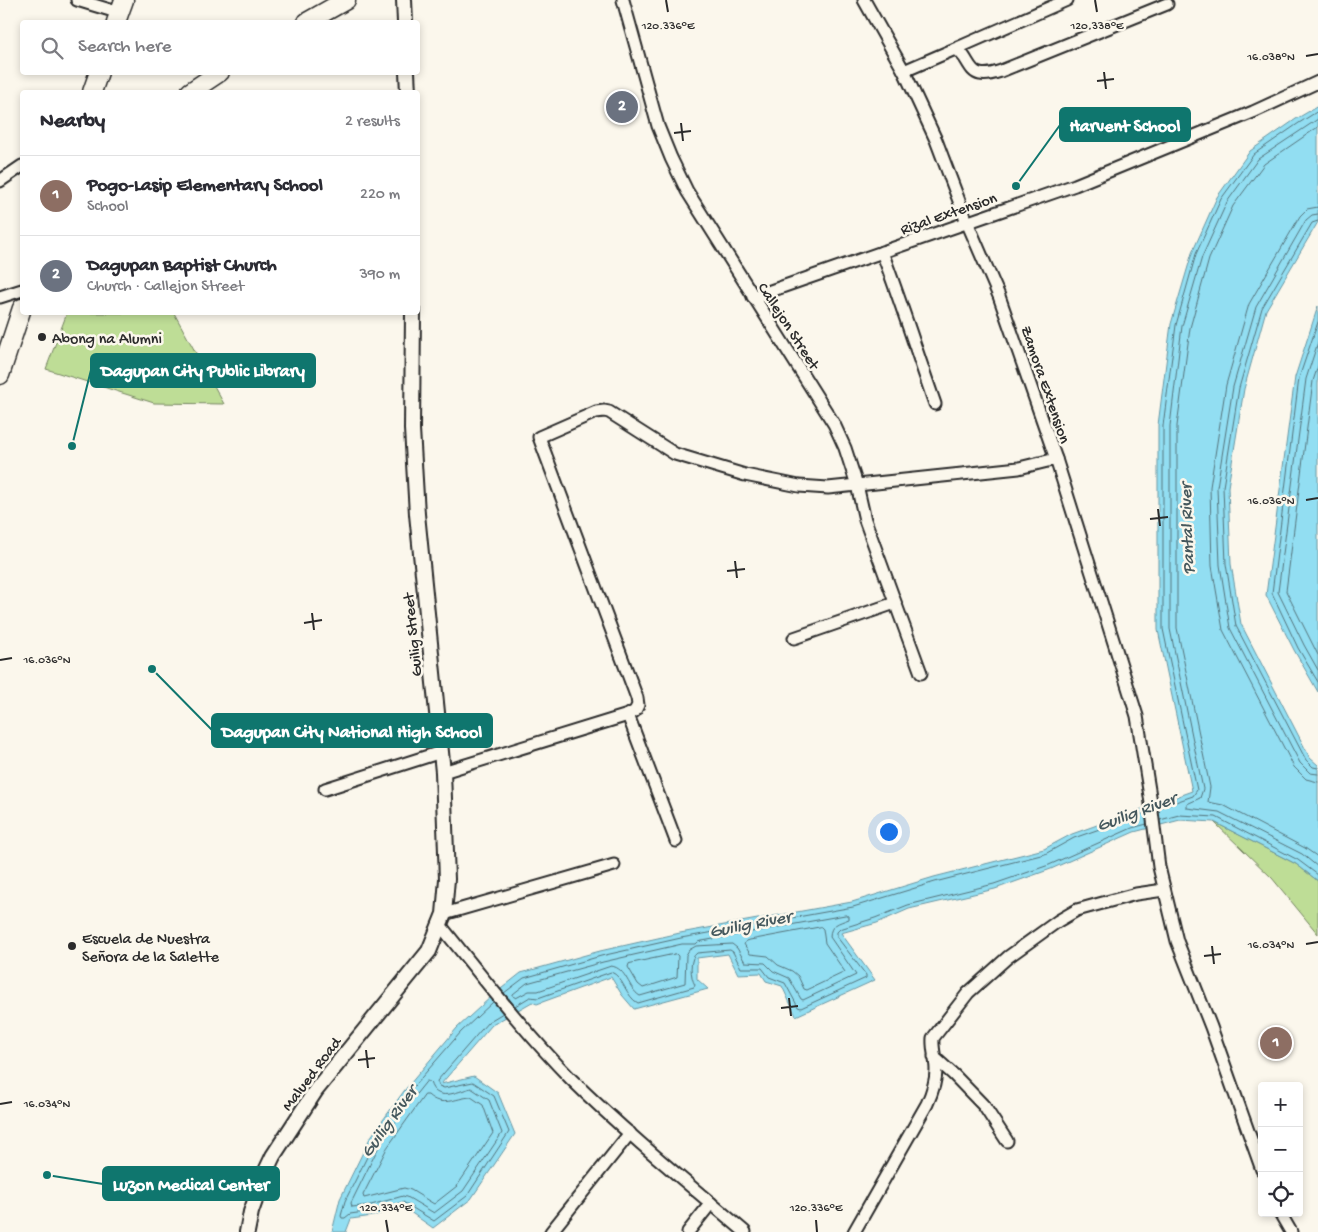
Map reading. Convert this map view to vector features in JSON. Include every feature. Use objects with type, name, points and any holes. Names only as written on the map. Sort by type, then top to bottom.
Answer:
[{"type":"main road","points":[[311,20],[346,0]]},
{"type":"main road","points":[[93,90],[97,75]]},
{"type":"main road","points":[[193,90],[216,75]]},
{"type":"main road","points":[[0,375],[20,314]]},
{"type":"street","points":[[77,0],[120,12]]},
{"type":"street","points":[[404,0],[405,20]]},
{"type":"street","name":"Callejon Street","points":[[623,0],[658,126],[687,191],[834,424],[857,485],[866,520],[921,673]]},
{"type":"street","name":"Zamora Extension","points":[[864,0],[904,71],[936,140],[967,222],[999,296],[1056,459],[1137,716],[1164,890],[1177,941],[1211,1027],[1258,1159]]},
{"type":"street","points":[[904,71],[1067,0]]},
{"type":"street","points":[[955,49],[961,51],[974,72],[989,74],[1001,71],[1167,4]]},
{"type":"street","points":[[407,75],[408,90]]},
{"type":"street","name":"Rizal Extension","points":[[753,297],[1076,185],[1253,112],[1318,82]]},
{"type":"street","points":[[0,181],[20,167]]},
{"type":"street","points":[[882,252],[936,404]]},
{"type":"street","points":[[0,297],[20,291]]},
{"type":"street","name":"Guilig Street","points":[[413,315],[412,429],[416,514],[443,772],[448,879],[442,920],[429,951]]},
{"type":"street","points":[[443,772],[628,714],[636,711],[638,705],[539,436],[596,412],[604,411],[609,412],[675,454],[744,475],[799,486],[828,488],[1019,468],[1056,459]]},
{"type":"street","points":[[794,638],[895,603]]},
{"type":"street","points":[[628,714],[676,841]]},
{"type":"street","points":[[325,789],[441,752]]},
{"type":"street","points":[[614,865],[442,920],[521,1025],[571,1079],[630,1133],[745,1232]]},
{"type":"street","points":[[854,1232],[927,1104],[935,1083],[936,1068],[933,1038],[968,993],[994,968],[1058,920],[1077,910],[1136,894],[1164,890]]},
{"type":"street","name":"Malued Road","points":[[246,1232],[264,1176],[273,1156],[289,1131],[316,1090],[429,951]]},
{"type":"street","points":[[934,1058],[954,1075],[984,1106],[1007,1141]]},
{"type":"street","points":[[550,1232],[630,1133]]},
{"type":"street","points":[[688,1232],[711,1203]]},
{"type":"street","points":[[1282,1217],[1291,1232]]},
{"type":"green space","points":[[66,315],[175,315],[224,404],[154,403],[46,369]]},
{"type":"green space","points":[[1214,822],[1296,864],[1318,881],[1318,934],[1272,878]]},
{"type":"water","points":[[1318,106],[1318,222],[1266,310],[1244,389],[1228,487],[1231,564],[1241,624],[1310,758],[1318,765],[1318,881],[1296,864],[1214,822],[1180,820],[1134,832],[1051,869],[995,889],[909,909],[877,923],[841,933],[875,980],[796,1016],[782,986],[766,981],[761,973],[738,974],[728,954],[697,958],[697,979],[708,989],[634,1009],[622,995],[611,977],[537,1004],[532,1002],[492,1025],[441,1084],[474,1076],[498,1093],[515,1134],[471,1199],[433,1228],[403,1207],[373,1216],[351,1219],[346,1232],[332,1232],[340,1199],[370,1138],[404,1091],[457,1028],[521,973],[600,951],[680,933],[852,902],[934,877],[1044,849],[1072,834],[1192,791],[1158,630],[1158,425],[1171,324],[1192,253],[1217,197],[1250,151]]},
{"type":"water","points":[[1318,306],[1318,692],[1266,595],[1295,377]]},
{"type":"place","name":"Dagupan Baptist Church","points":[[622,107]]},
{"type":"place","name":"Harvent School","points":[[1016,186]]},
{"type":"place","name":"Abong na Alumni","points":[[42,337]]},
{"type":"place","name":"Dagupan City Public Library","points":[[72,446]]},
{"type":"place","name":"Dagupan City National High School","points":[[152,669]]},
{"type":"place","name":"Escuela de Nuestra Señora de la Salette","points":[[72,946]]},
{"type":"place","name":"Pogo-Lasip Elementary School","points":[[1276,1043]]},
{"type":"place","name":"Luzon Medical Center","points":[[47,1175]]},
{"type":"water label","name":"Pantal River","points":[[1186,529]]},
{"type":"water label","name":"Guilig River","points":[[1136,811]]},
{"type":"water label","name":"Guilig River","points":[[750,923]]},
{"type":"water label","name":"Guilig River","points":[[388,1121]]}]
